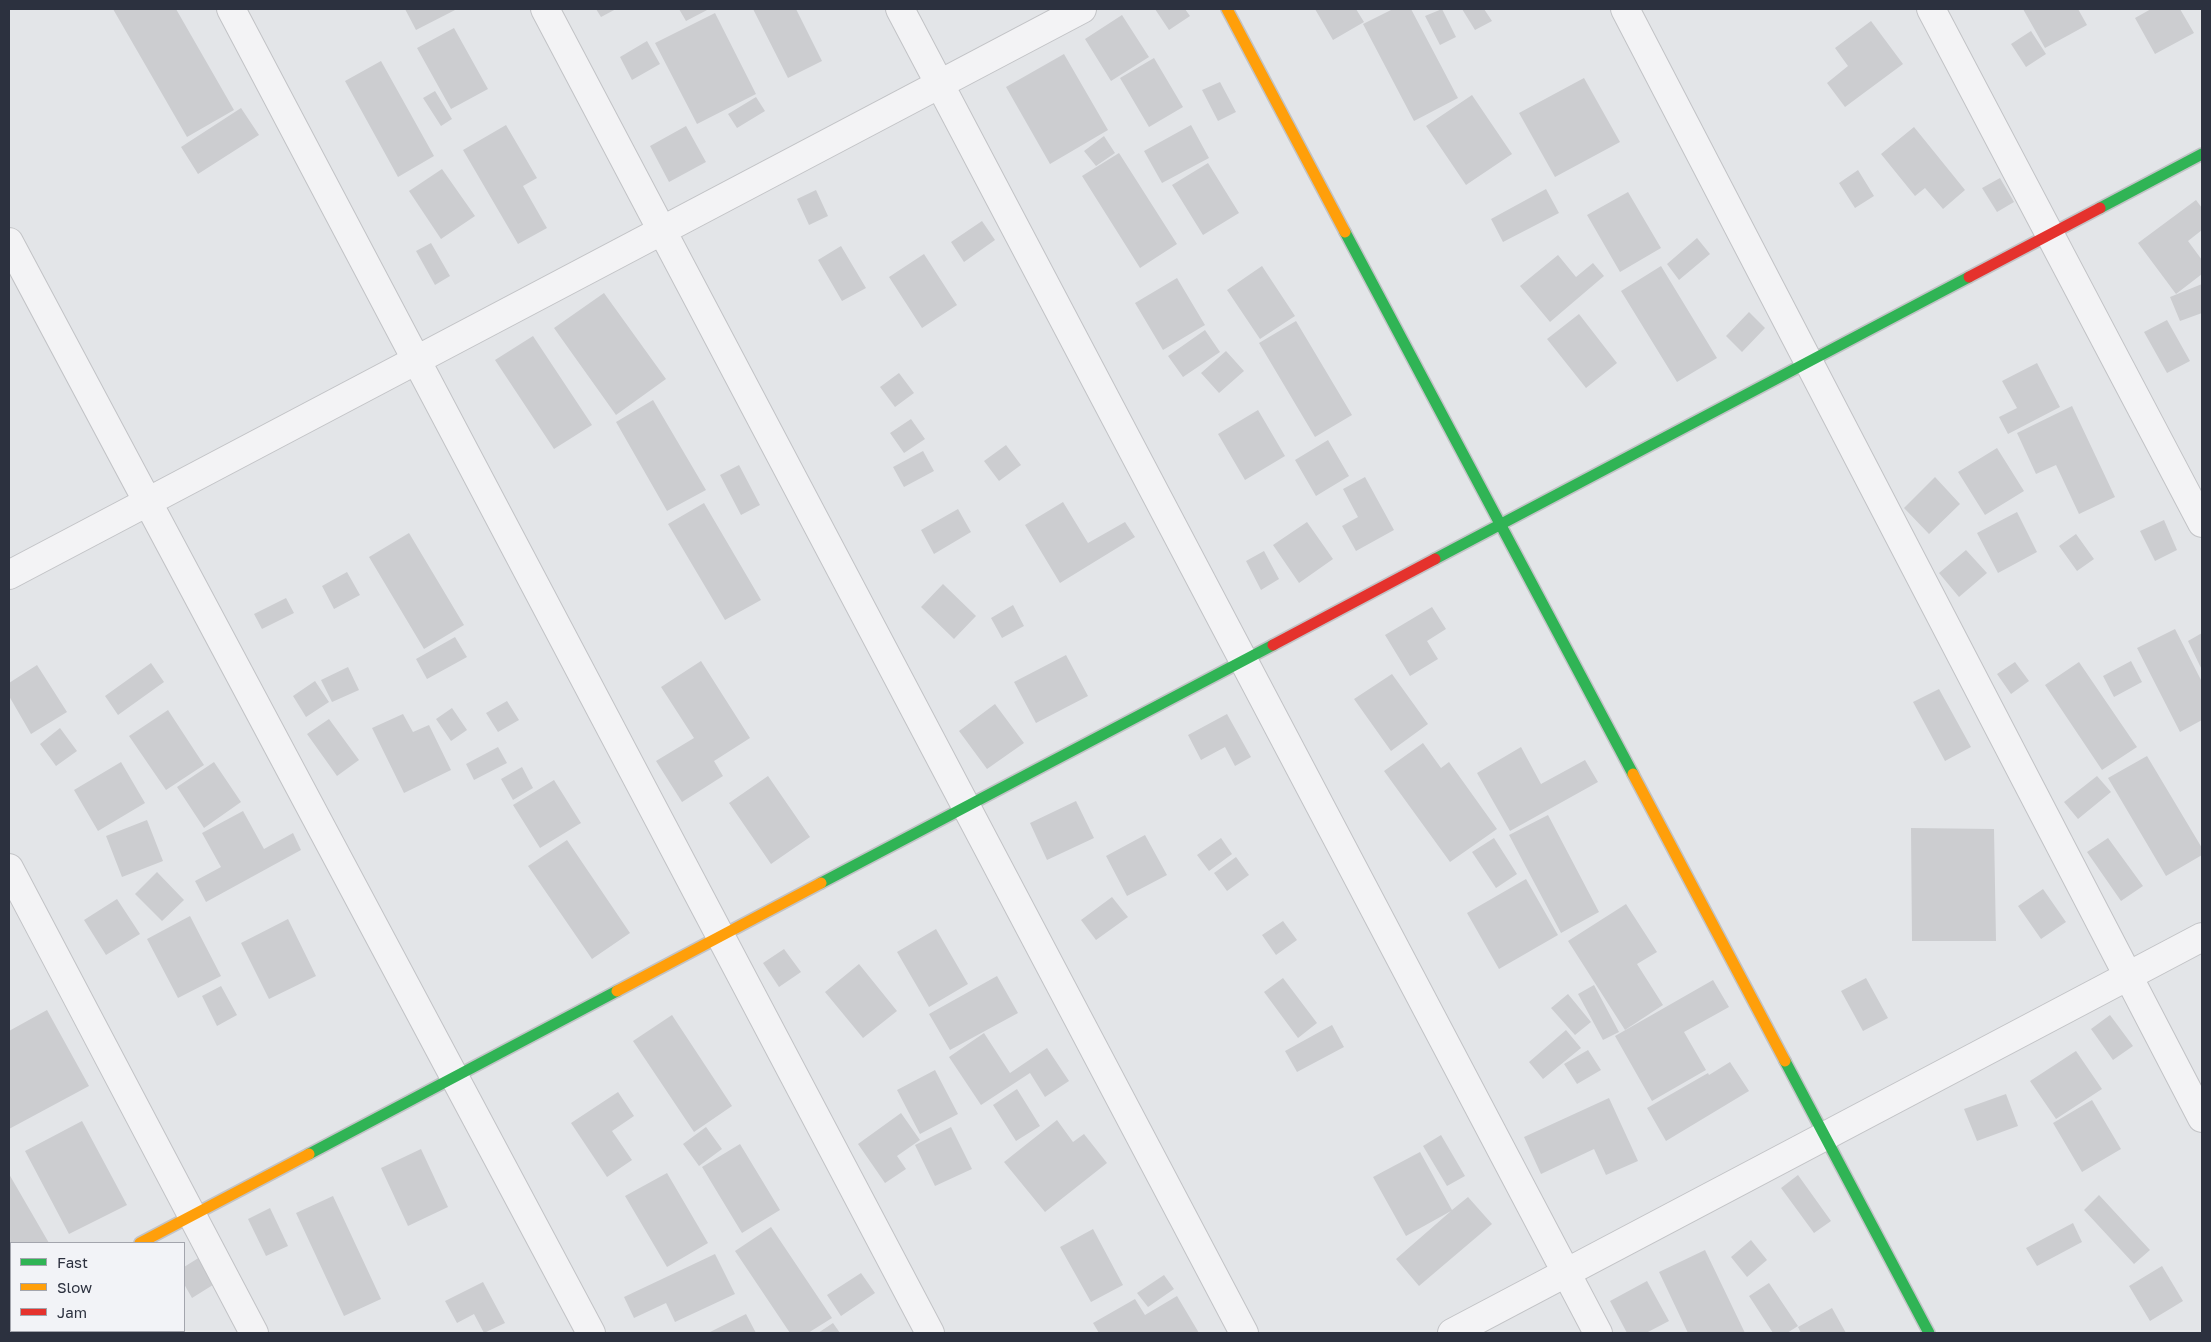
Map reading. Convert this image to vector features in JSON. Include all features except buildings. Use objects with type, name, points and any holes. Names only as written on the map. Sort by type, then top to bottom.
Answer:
[{"type":"street","points":[[231,9],[930,1333]]},
{"type":"street","points":[[545,9],[1244,1333]]},
{"type":"street","points":[[900,9],[1598,1333]]},
{"type":"street","points":[[9,575],[1082,9]]},
{"type":"street","points":[[1227,9],[1929,1333]]},
{"type":"street","points":[[1626,9],[2202,1118]]},
{"type":"street","points":[[1931,9],[2202,524]]},
{"type":"street","points":[[142,1242],[2202,154]]},
{"type":"street","points":[[9,242],[591,1333]]},
{"type":"street","points":[[9,868],[254,1333]]},
{"type":"street","points":[[1452,1333],[2202,937]]},
{"type":"traffic: fast","points":[[2100,208],[2202,154]]},
{"type":"traffic: fast","points":[[1345,232],[1633,774]]},
{"type":"traffic: fast","points":[[1435,559],[1969,277]]},
{"type":"traffic: fast","points":[[821,883],[1273,645]]},
{"type":"traffic: fast","points":[[309,1154],[617,991]]},
{"type":"traffic: fast","points":[[1785,1061],[1929,1333]]},
{"type":"traffic: slow","points":[[1227,9],[1345,232]]},
{"type":"traffic: slow","points":[[1633,774],[1785,1061]]},
{"type":"traffic: slow","points":[[617,991],[821,883]]},
{"type":"traffic: slow","points":[[142,1242],[309,1154]]},
{"type":"traffic: jam","points":[[1969,277],[2100,208]]},
{"type":"traffic: jam","points":[[1273,645],[1435,559]]}]
